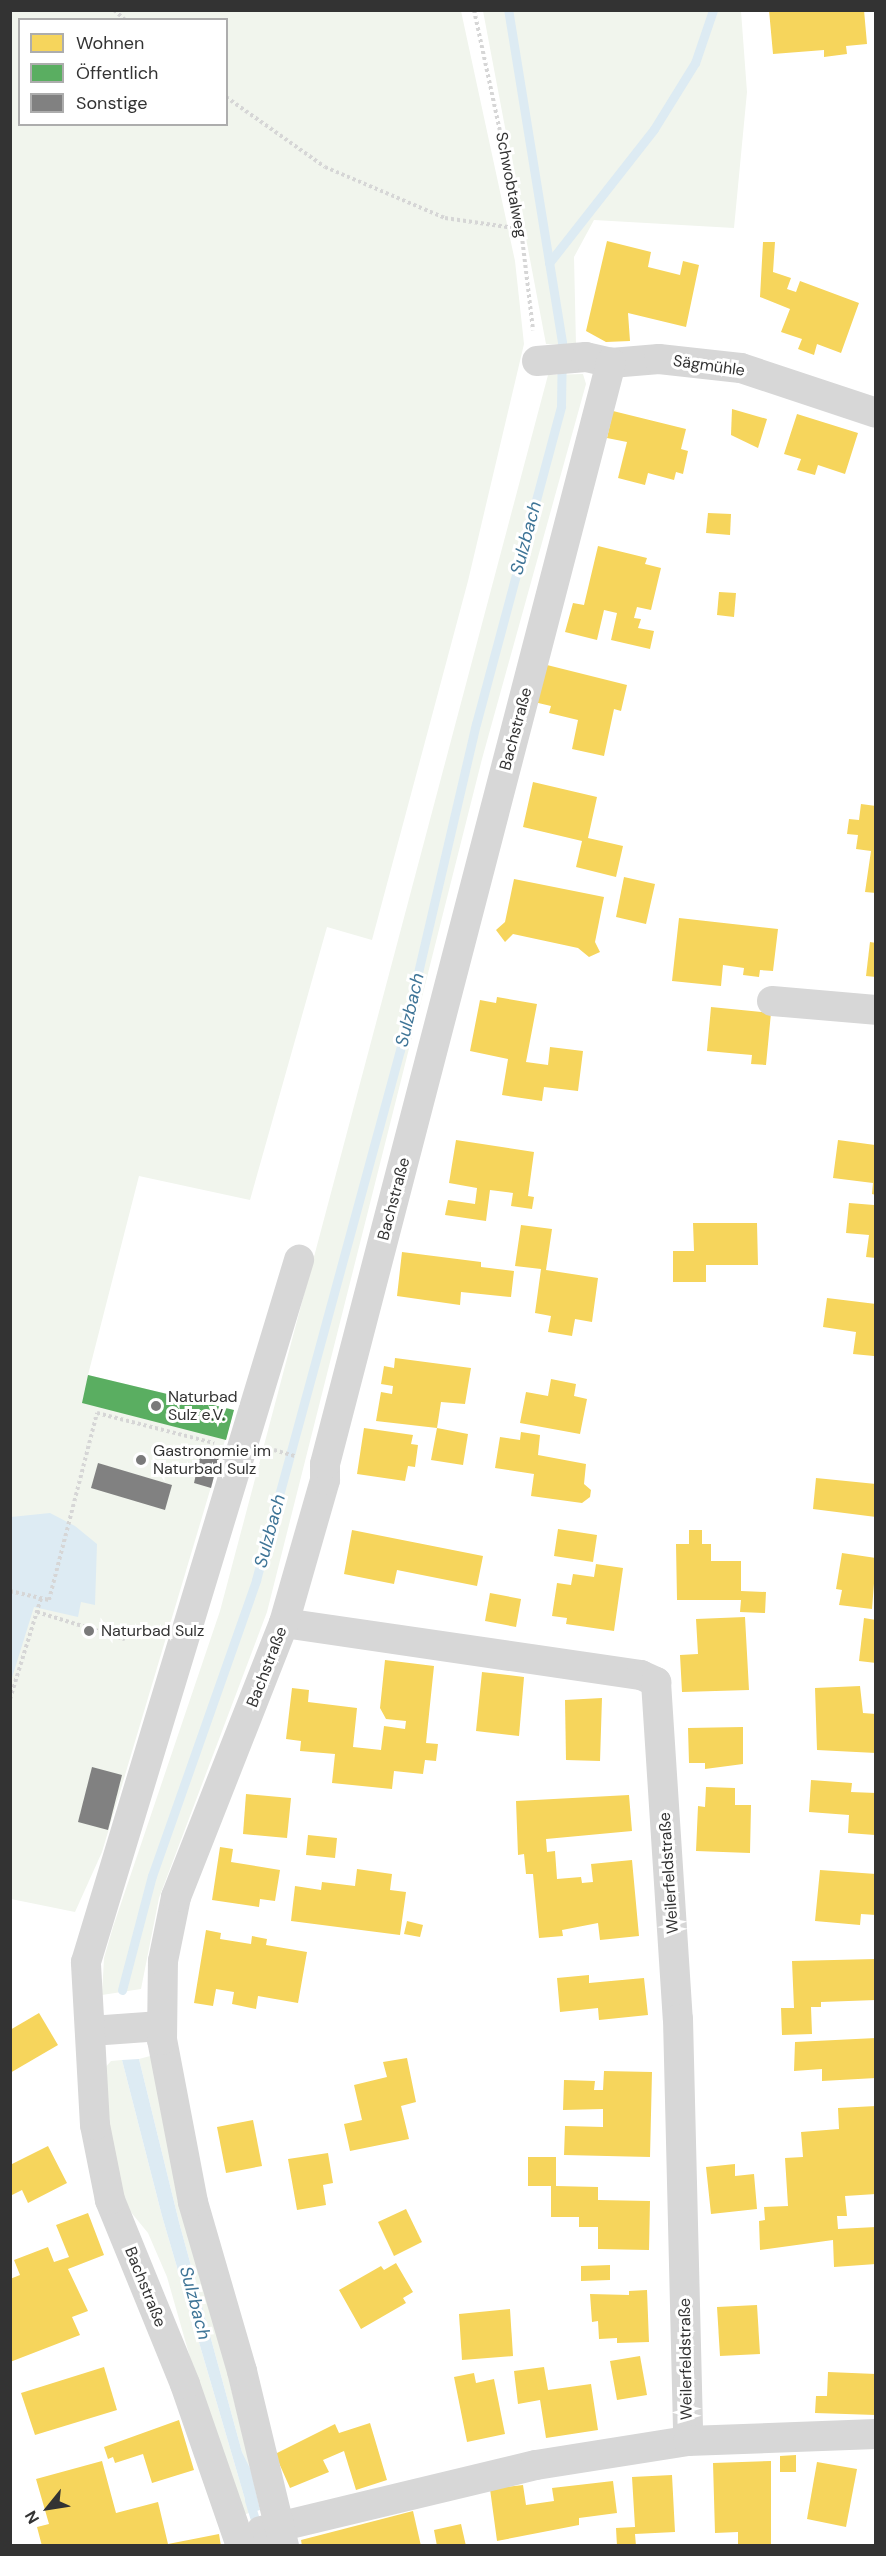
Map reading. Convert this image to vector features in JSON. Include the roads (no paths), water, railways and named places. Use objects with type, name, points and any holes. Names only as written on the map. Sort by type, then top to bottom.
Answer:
[{"type":"street","name":"Sägmühle","points":[[545,360],[659,359],[741,368],[876,413]]},
{"type":"street","name":"Bachstraße","points":[[299,1260],[86,1962],[95,2125],[110,2200],[185,2384],[240,2540],[281,2536],[242,2371],[193,2202],[161,2026],[163,1961],[176,1897],[284,1623],[598,360]]},
{"type":"street","points":[[772,1001],[876,1010]]},
{"type":"street","name":"Weilerfeldstraße","points":[[284,1623],[641,1675],[656,1682],[678,2019],[688,2441]]},
{"type":"street","points":[[91,2031],[161,2026]]},
{"type":"street","name":"Weilerfeldstraße","points":[[281,2536],[536,2465],[688,2441],[876,2434]]},
{"type":"water","points":[[50,1513],[75,1526],[97,1544],[95,1605],[81,1602],[78,1617],[34,1607],[11,1681],[11,1517]]},
{"type":"water","points":[[139,2059],[179,2222],[242,2452],[251,2470],[260,2510],[249,2513],[162,2216],[122,2060]]},
{"type":"waterway","name":"Sulzbach","points":[[122,1990],[152,1876],[256,1580],[400,1050],[476,724],[561,406],[562,342],[508,10]]},
{"type":"waterway","points":[[549,263],[654,129],[695,63],[713,10]]},
{"type":"waterway","name":"Sulzbach","points":[[249,2500],[258,2530]]},
{"type":"place","name":"Naturbad Sulz e.V.","points":[[156,1406]]},
{"type":"place","name":"Gastronomie im Naturbad Sulz","points":[[141,1460]]},
{"type":"place","name":"Naturbad Sulz","points":[[89,1631]]}]
